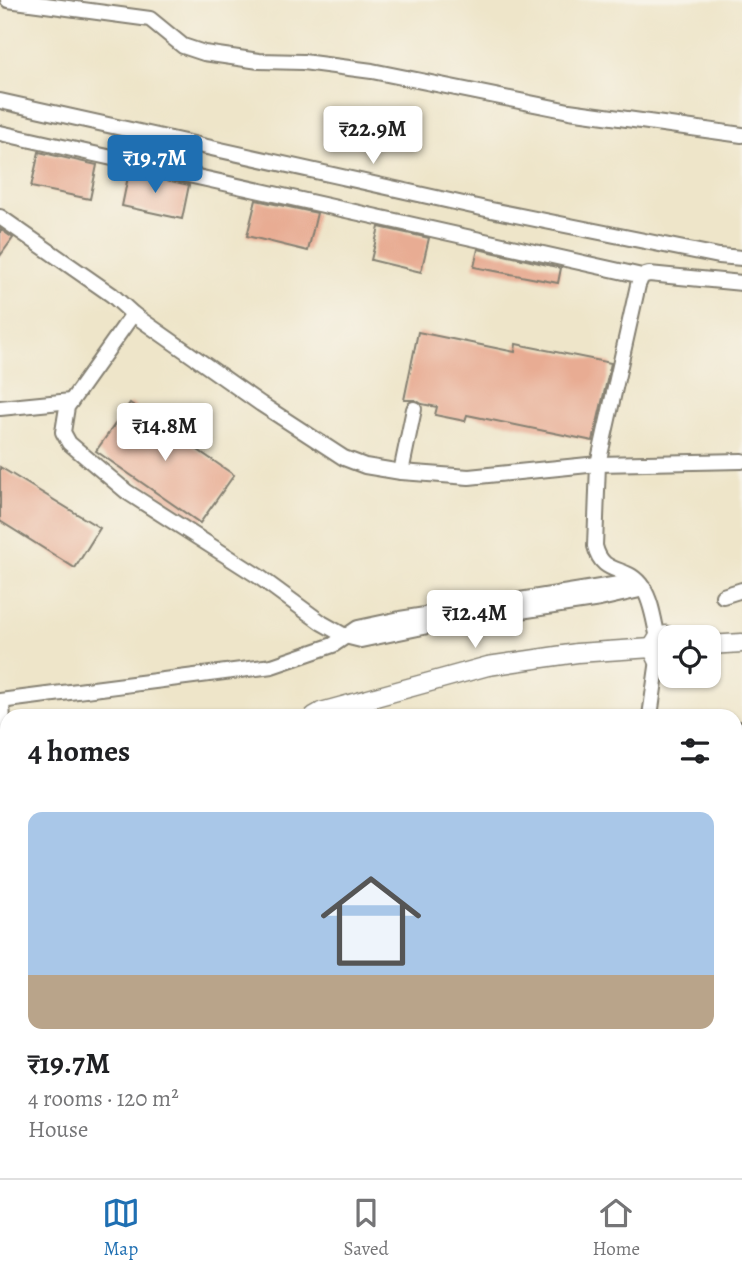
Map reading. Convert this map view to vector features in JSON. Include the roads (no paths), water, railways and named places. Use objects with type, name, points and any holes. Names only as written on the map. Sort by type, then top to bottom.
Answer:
[{"type":"main road","points":[[721,644],[742,643]]},
{"type":"main road","points":[[332,709],[488,666],[577,653],[658,648]]},
{"type":"street","points":[[8,0],[150,19],[183,46],[228,58],[303,62],[372,71],[569,111],[742,135]]},
{"type":"street","points":[[0,101],[486,209],[742,258]]},
{"type":"street","points":[[0,133],[642,276],[649,274],[742,282]]},
{"type":"street","points":[[0,217],[261,404],[344,458],[365,466],[401,472],[469,477],[597,464],[742,461]]},
{"type":"street","points":[[642,276],[597,464],[595,546],[598,558],[606,566],[627,572],[644,589],[658,633]]},
{"type":"street","points":[[133,314],[66,407],[63,432],[69,443],[127,492],[258,576],[322,623],[345,636],[361,640],[442,623],[613,597],[644,589]]},
{"type":"street","points":[[0,408],[71,401]]},
{"type":"street","points":[[401,472],[415,409]]},
{"type":"street","points":[[723,596],[742,590]]},
{"type":"street","points":[[1,701],[272,666],[312,654],[333,645],[345,636]]},
{"type":"street","points":[[651,709],[658,671]]}]
